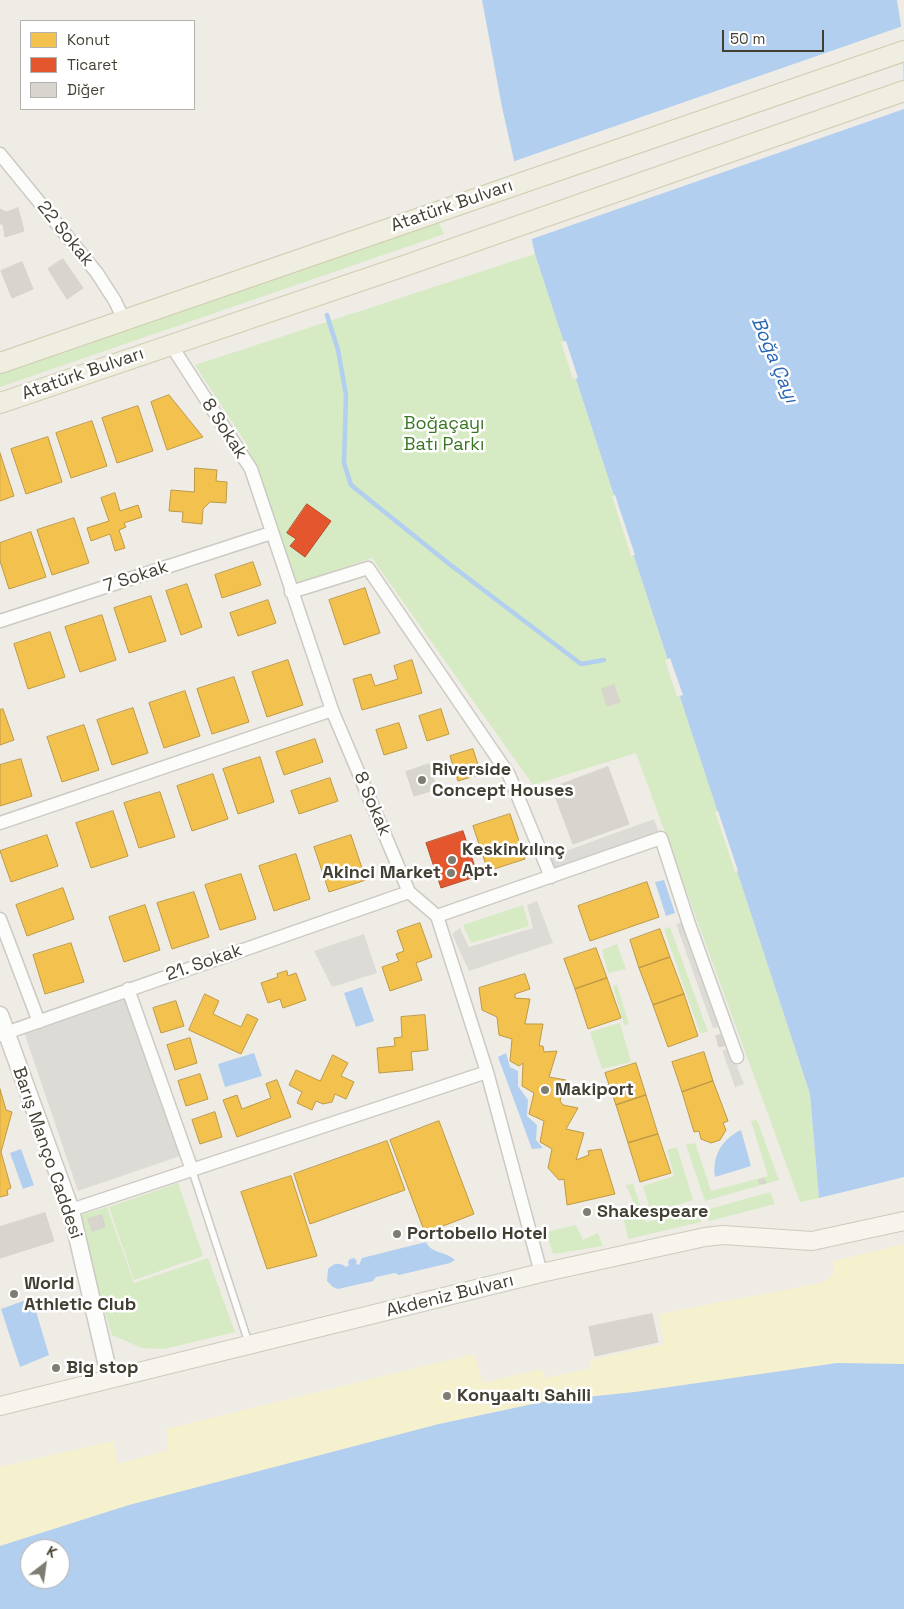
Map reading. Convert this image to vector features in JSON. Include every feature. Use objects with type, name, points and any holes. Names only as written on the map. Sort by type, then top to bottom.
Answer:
[{"type":"main road","name":"Atatürk Bulvarı","points":[[0,362],[904,51]]},
{"type":"main road","name":"Atatürk Bulvarı","points":[[0,403],[404,266],[904,92]]},
{"type":"main road","name":"Akdeniz Bulvarı","points":[[0,1406],[541,1273],[705,1237],[737,1236],[802,1241],[821,1240],[904,1221]]},
{"type":"street","name":"22 Sokak","points":[[2,159],[97,273],[115,300],[124,320]]},
{"type":"street","name":"8 Sokak","points":[[171,345],[251,469],[332,710],[409,892],[437,916]]},
{"type":"street","name":"7 Sokak","points":[[0,621],[271,533]]},
{"type":"street","points":[[291,592],[368,568],[509,775],[551,877]]},
{"type":"street","points":[[0,823],[332,710]]},
{"type":"street","points":[[541,1273],[487,1072],[437,916],[660,838],[737,1057]]},
{"type":"street","name":"21. Sokak","points":[[3,1034],[409,892]]},
{"type":"street","points":[[0,919],[39,1022]]},
{"type":"street","points":[[128,989],[192,1170]]},
{"type":"street","name":"Barış Manço Caddesi","points":[[0,1015],[3,1034],[71,1210],[110,1379]]},
{"type":"street","points":[[71,1210],[487,1072]]},
{"type":"lane","points":[[192,1170],[250,1345]]},
{"type":"green space","points":[[438,220],[444,234],[0,387],[0,371]]},
{"type":"green space","name":"Boğaçayı Batı Parkı","points":[[535,254],[810,1094],[819,1198],[800,1202],[636,753],[533,785],[372,558],[297,583],[246,443],[195,365]]},
{"type":"green space","points":[[523,905],[529,926],[471,943],[463,925]]},
{"type":"green space","points":[[670,927],[708,1032],[700,1033],[664,929]]},
{"type":"green space","points":[[617,944],[626,969],[608,973],[602,950]]},
{"type":"green space","points":[[617,985],[629,1024],[624,1025],[613,986]]},
{"type":"green space","points":[[620,1023],[631,1062],[602,1069],[590,1032]]},
{"type":"green space","points":[[757,1120],[779,1180],[705,1201],[686,1145],[695,1143],[711,1191],[768,1176],[751,1121]]},
{"type":"green space","points":[[677,1147],[693,1200],[651,1213],[643,1186],[674,1176],[667,1150]]},
{"type":"green space","points":[[178,1183],[203,1256],[134,1280],[109,1207]]},
{"type":"green space","points":[[633,1184],[646,1222],[697,1211],[701,1222],[628,1239],[624,1220],[639,1216],[626,1185]]},
{"type":"green space","points":[[770,1192],[775,1204],[709,1221],[706,1210]]},
{"type":"green space","points":[[107,1207],[134,1283],[208,1258],[235,1332],[164,1349],[142,1348],[112,1335],[100,1295],[81,1215]]},
{"type":"green space","points":[[576,1225],[583,1240],[598,1233],[603,1246],[553,1254],[546,1232]]},
{"type":"sand","name":"Konyaaltı Sahili","points":[[904,1244],[904,1364],[837,1363],[635,1392],[547,1401],[439,1424],[129,1505],[0,1546],[0,1467],[113,1441],[118,1464],[168,1450],[166,1429],[474,1354],[483,1383],[541,1369],[546,1378],[591,1368],[589,1360],[664,1344],[658,1314],[821,1283],[832,1275],[834,1261]]},
{"type":"shaded area","points":[[654,819],[661,838],[551,877],[544,859]]},
{"type":"shaded area","points":[[537,901],[553,943],[469,971],[452,934],[460,928],[469,947],[533,928],[527,905]]},
{"type":"shaded area","points":[[685,921],[722,1027],[713,1028],[676,924]]},
{"type":"shaded area","points":[[364,934],[377,973],[332,987],[314,951]]},
{"type":"shaded area","points":[[126,998],[180,1156],[78,1191],[24,1032]]},
{"type":"shaded area","points":[[730,1049],[744,1084],[735,1087],[722,1050]]},
{"type":"water","name":"Boğa Çayı","points":[[482,0],[897,0],[904,44],[904,1178],[819,1198],[810,1094],[535,254],[502,107]]},
{"type":"water","points":[[664,880],[675,913],[666,916],[655,882]]},
{"type":"water","points":[[362,987],[374,1021],[356,1027],[344,993]]},
{"type":"water","points":[[254,1053],[262,1076],[225,1087],[218,1064]]},
{"type":"water","points":[[506,1053],[510,1067],[518,1071],[518,1086],[528,1100],[527,1116],[537,1125],[536,1140],[543,1148],[532,1149],[498,1057]]},
{"type":"water","points":[[741,1130],[751,1166],[715,1177],[715,1162],[720,1149],[728,1138]]},
{"type":"water","points":[[21,1149],[34,1185],[23,1189],[10,1153]]},
{"type":"water","points":[[426,1242],[431,1249],[455,1260],[450,1263],[399,1275],[395,1273],[376,1277],[373,1281],[338,1289],[327,1281],[328,1269],[334,1264],[341,1264],[346,1267],[349,1265],[350,1259],[354,1258],[357,1261],[356,1264],[359,1265],[362,1258]]},
{"type":"water","points":[[32,1298],[49,1355],[20,1367],[1,1309]]},
{"type":"water","points":[[837,1363],[904,1364],[904,1609],[0,1609],[0,1546],[20,1540],[20,1589],[70,1589],[70,1539],[22,1539],[129,1505],[439,1424],[547,1401],[635,1392]]},
{"type":"pier","points":[[903,26],[904,109],[529,240],[512,162]]},
{"type":"pier","points":[[566,341],[578,378],[573,379],[561,342]]},
{"type":"pier","points":[[615,495],[635,555],[631,556],[612,496]]},
{"type":"pier","points":[[670,658],[683,695],[677,697],[665,660]]},
{"type":"pier","points":[[718,811],[738,871],[735,872],[715,812]]},
{"type":"pier","points":[[904,1177],[904,1180],[819,1201],[816,1199]]},
{"type":"building: Konut","points":[[169,395],[203,437],[167,450],[151,402]]},
{"type":"building: Konut","points":[[138,406],[153,451],[117,463],[102,418]]},
{"type":"building: Konut","points":[[92,421],[107,466],[71,478],[56,433]]},
{"type":"building: Konut","points":[[48,437],[62,482],[26,494],[11,449]]},
{"type":"building: Konut","points":[[0,453],[14,496],[0,501]]},
{"type":"building: Konut","points":[[195,468],[217,470],[216,481],[227,482],[226,503],[210,502],[203,509],[202,524],[182,522],[183,512],[169,511],[171,490],[194,492]]},
{"type":"building: Konut","points":[[115,493],[120,511],[138,505],[142,517],[124,523],[126,527],[119,530],[125,548],[115,551],[110,534],[91,541],[87,528],[109,521],[101,498]]},
{"type":"building: Konut","points":[[74,518],[89,563],[52,575],[37,530]]},
{"type":"building: Konut","points":[[31,532],[46,577],[9,589],[0,561],[0,543]]},
{"type":"building: Konut","points":[[253,562],[261,585],[222,598],[215,575]]},
{"type":"building: Konut","points":[[187,584],[202,627],[181,635],[166,591]]},
{"type":"building: Konut","points":[[365,588],[380,633],[344,645],[329,600]]},
{"type":"building: Konut","points":[[151,596],[166,641],[129,653],[114,608]]},
{"type":"building: Konut","points":[[268,600],[276,623],[238,636],[230,613]]},
{"type":"building: Konut","points":[[102,615],[116,660],[80,672],[65,627]]},
{"type":"building: Konut","points":[[50,632],[65,677],[28,689],[14,644]]},
{"type":"building: Konut","points":[[288,660],[303,705],[267,717],[252,672]]},
{"type":"building: Konut","points":[[412,660],[422,693],[362,710],[353,679],[371,674],[375,686],[398,679],[394,666]]},
{"type":"building: Konut","points":[[234,677],[249,722],[212,734],[197,689]]},
{"type":"building: Konut","points":[[185,691],[200,736],[164,748],[149,703]]},
{"type":"building: Konut","points":[[133,708],[148,753],[112,765],[97,720]]},
{"type":"building: Konut","points":[[3,709],[14,740],[0,745],[0,710]]},
{"type":"building: Konut","points":[[441,709],[449,734],[427,741],[419,716]]},
{"type":"building: Konut","points":[[399,723],[407,748],[384,755],[376,730]]},
{"type":"building: Konut","points":[[84,725],[99,770],[62,782],[47,737]]},
{"type":"building: Konut","points":[[315,739],[323,762],[284,775],[276,752]]},
{"type":"building: Konut","points":[[473,749],[481,774],[458,781],[450,756]]},
{"type":"building: Konut","points":[[260,757],[274,802],[238,814],[223,769]]},
{"type":"building: Konut","points":[[21,759],[32,796],[0,806],[0,765]]},
{"type":"building: Konut","points":[[213,774],[228,819],[192,831],[177,786]]},
{"type":"building: Konut","points":[[330,778],[338,801],[299,814],[291,791]]},
{"type":"building: Konut","points":[[160,792],[175,837],[139,848],[124,803]]},
{"type":"building: Konut","points":[[113,811],[128,856],[91,868],[76,823]]},
{"type":"building: Konut","points":[[510,814],[525,859],[488,871],[473,826]]},
{"type":"building: Konut","points":[[47,835],[58,866],[11,882],[0,851]]},
{"type":"building: Konut","points":[[351,835],[366,880],[329,892],[314,847]]},
{"type":"building: Konut","points":[[296,854],[310,899],[274,911],[259,866]]},
{"type":"building: Konut","points":[[241,874],[256,919],[220,930],[205,885]]},
{"type":"building: Konut","points":[[647,882],[659,917],[590,941],[578,906]]},
{"type":"building: Konut","points":[[63,888],[74,919],[27,936],[16,905]]},
{"type":"building: Konut","points":[[194,892],[209,937],[172,949],[157,903]]},
{"type":"building: Konut","points":[[145,905],[160,950],[124,962],[109,917]]},
{"type":"building: Konut","points":[[420,923],[432,957],[416,963],[422,980],[390,991],[382,967],[399,961],[396,954],[404,951],[397,931]]},
{"type":"building: Konut","points":[[660,929],[670,957],[639,968],[630,940]]},
{"type":"building: Konut","points":[[71,943],[84,982],[45,994],[33,955]]},
{"type":"building: Konut","points":[[596,948],[607,978],[575,989],[564,959]]},
{"type":"building: Konut","points":[[670,957],[684,994],[653,1005],[639,968]]},
{"type":"building: Konut","points":[[287,971],[288,976],[296,973],[306,1000],[283,1008],[280,999],[268,1003],[261,983],[278,977],[277,974]]},
{"type":"building: Konut","name":"Makiport","points":[[525,974],[530,989],[515,994],[515,998],[530,999],[525,1024],[543,1024],[539,1046],[543,1046],[544,1052],[557,1051],[549,1077],[566,1080],[560,1101],[563,1105],[578,1108],[566,1129],[584,1133],[576,1160],[589,1155],[588,1151],[601,1149],[615,1194],[567,1205],[564,1179],[559,1180],[548,1168],[552,1149],[540,1142],[544,1121],[529,1114],[534,1093],[522,1086],[523,1063],[519,1066],[510,1061],[512,1039],[499,1035],[497,1017],[482,1010],[479,988]]},
{"type":"building: Konut","points":[[607,978],[621,1018],[588,1029],[575,989]]},
{"type":"building: Konut","points":[[205,994],[219,1001],[213,1014],[241,1027],[247,1014],[258,1019],[241,1054],[189,1030]]},
{"type":"building: Konut","points":[[684,994],[698,1036],[668,1047],[653,1005]]},
{"type":"building: Konut","points":[[176,1001],[184,1026],[161,1033],[153,1008]]},
{"type":"building: Konut","points":[[425,1015],[428,1050],[411,1052],[413,1070],[379,1073],[377,1048],[395,1046],[394,1038],[402,1037],[401,1017]]},
{"type":"building: Konut","points":[[190,1038],[197,1063],[175,1070],[167,1045]]},
{"type":"building: Konut","points":[[704,1052],[713,1081],[682,1092],[672,1062]]},
{"type":"building: Konut","points":[[333,1055],[348,1063],[341,1076],[354,1082],[346,1099],[335,1094],[332,1102],[323,1104],[316,1101],[312,1110],[297,1103],[302,1092],[289,1085],[296,1070],[320,1081]]},
{"type":"building: Konut","points":[[636,1063],[646,1095],[616,1105],[605,1073]]},
{"type":"building: Konut","points":[[200,1074],[208,1099],[186,1106],[178,1081]]},
{"type":"building: Konut","points":[[277,1080],[291,1117],[237,1137],[223,1100],[237,1095],[242,1109],[271,1098],[266,1084]]},
{"type":"building: Konut","points":[[713,1081],[728,1121],[723,1123],[726,1130],[720,1140],[711,1143],[701,1139],[699,1131],[694,1132],[682,1092]]},
{"type":"building: Konut","points":[[0,1089],[6,1110],[12,1112],[1,1152],[11,1188],[7,1190],[8,1195],[0,1197]]},
{"type":"building: Konut","points":[[646,1095],[658,1134],[628,1143],[616,1105]]},
{"type":"building: Konut","points":[[215,1112],[222,1137],[200,1144],[192,1120]]},
{"type":"building: Konut","points":[[439,1121],[474,1214],[425,1233],[390,1140]]},
{"type":"building: Konut","points":[[658,1134],[671,1173],[640,1182],[628,1143]]},
{"type":"building: Konut","points":[[387,1141],[405,1190],[310,1224],[294,1174]]},
{"type":"building: Konut","points":[[291,1176],[317,1256],[267,1269],[241,1192]]},
{"type":"building: Ticaret","points":[[307,504],[331,521],[305,557],[290,546],[296,539],[287,533]]},
{"type":"building: Ticaret","name":"Keskinkılınç Apt.","points":[[463,831],[478,876],[441,888],[426,843]]},
{"type":"building: Diğer","points":[[18,208],[24,231],[5,237],[3,224],[0,224],[0,209],[6,212]]},
{"type":"building: Diğer","points":[[63,259],[83,288],[67,299],[48,269]]},
{"type":"building: Diğer","points":[[22,262],[33,289],[12,298],[1,271]]},
{"type":"building: Diğer","points":[[614,685],[620,702],[607,706],[602,689]]},
{"type":"building: Diğer","name":"Riverside Concept Houses","points":[[429,764],[437,789],[414,796],[406,772]]},
{"type":"building: Diğer","points":[[608,767],[629,824],[573,844],[552,788]]},
{"type":"building: Diğer","points":[[724,1034],[728,1045],[719,1047],[716,1036]]},
{"type":"building: Diğer","points":[[764,1179],[766,1183],[760,1184],[759,1180]]},
{"type":"building: Diğer","points":[[45,1213],[54,1241],[0,1258],[0,1227]]},
{"type":"building: Diğer","points":[[102,1215],[105,1227],[92,1231],[88,1219]]},
{"type":"building: Diğer","points":[[652,1314],[658,1342],[595,1356],[589,1327]]},
{"type":"waterway","points":[[327,315],[338,350],[346,395],[344,463],[351,485],[448,563],[581,664],[604,660]]},
{"type":"place","name":"Riverside Concept Houses","points":[[422,780]]},
{"type":"place","name":"Keskinkılınç Apt.","points":[[452,860]]},
{"type":"place","name":"Akinci Market","points":[[451,873]]},
{"type":"place","name":"Makiport","points":[[545,1090]]},
{"type":"place","name":"Shakespeare","points":[[587,1212]]},
{"type":"place","name":"Portobello Hotel","points":[[397,1234]]},
{"type":"place","name":"World Athletic Club","points":[[14,1294]]},
{"type":"place","name":"Big stop","points":[[56,1368]]},
{"type":"place","name":"Konyaaltı Sahili","points":[[447,1396]]}]
